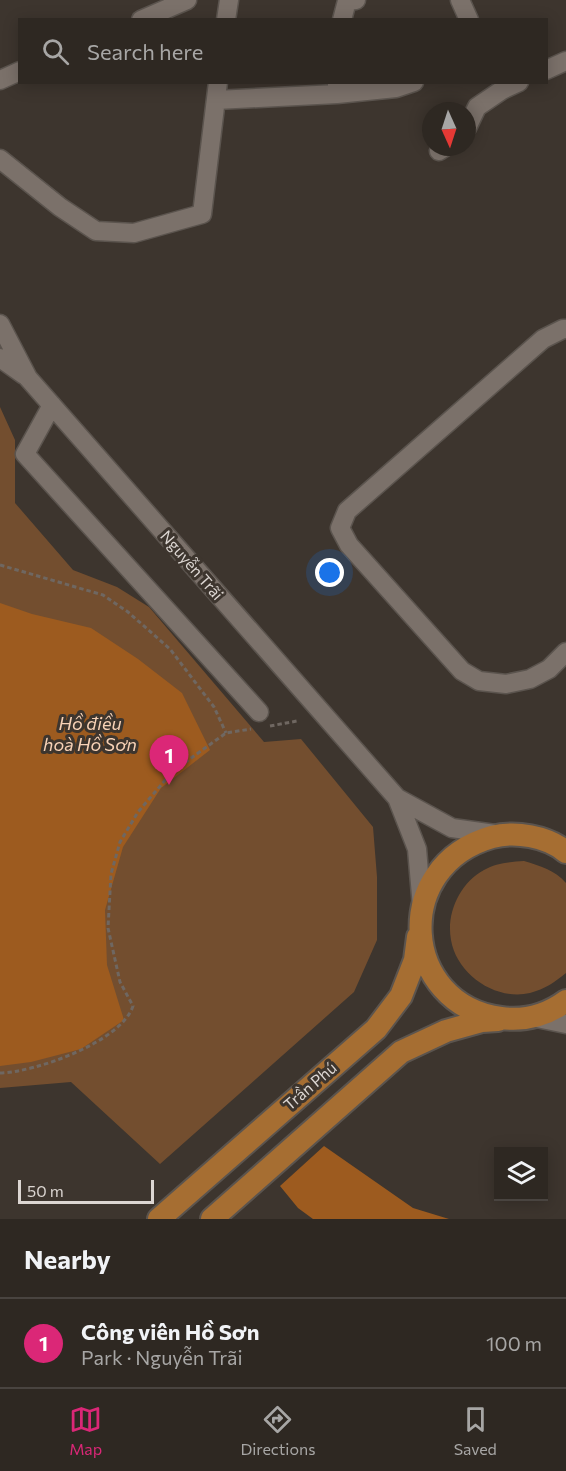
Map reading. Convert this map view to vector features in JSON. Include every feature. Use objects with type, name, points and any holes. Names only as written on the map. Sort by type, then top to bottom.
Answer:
[{"type":"main road","name":"Trần Phú","points":[[159,1219],[375,1029],[401,996],[414,960],[421,917],[432,881],[450,858],[474,843],[502,835],[532,836],[566,829]]},
{"type":"main road","name":"Trần Phú","points":[[532,836],[561,847],[566,852]]},
{"type":"main road","points":[[421,917],[422,945],[430,970],[446,991],[466,1007],[490,1016],[521,1018]]},
{"type":"main road","points":[[212,1219],[401,1052],[446,1031],[482,1021],[521,1018],[556,1008],[566,1001]]},
{"type":"street","points":[[146,18],[187,0]]},
{"type":"street","points":[[226,18],[229,0]]},
{"type":"street","points":[[343,18],[347,2],[356,0]]},
{"type":"street","points":[[460,0],[468,18]]},
{"type":"street","points":[[548,69],[566,62]]},
{"type":"street","points":[[0,80],[18,72]]},
{"type":"street","points":[[0,159],[60,207],[96,231],[134,233],[202,214],[217,91],[396,88],[408,84]]},
{"type":"street","points":[[476,109],[503,88]]},
{"type":"street","name":"Nguyễn Trãi","points":[[0,324],[28,378],[397,798]]},
{"type":"street","points":[[566,329],[543,339],[516,362],[347,511],[340,528],[349,545],[462,670],[479,681],[506,684],[530,680],[549,669],[566,652]]},
{"type":"street","points":[[0,358],[28,378]]},
{"type":"street","points":[[52,405],[26,454],[259,712]]},
{"type":"street","points":[[397,798],[452,828],[502,835]]},
{"type":"street","points":[[397,798],[417,849],[421,917]]},
{"type":"street","points":[[521,1018],[566,1024]]},
{"type":"path","points":[[0,565],[103,596],[129,612],[170,649],[214,707],[226,733],[173,771],[138,812],[120,842],[111,874],[108,928],[120,982],[133,1006],[129,1017],[95,1043],[57,1061],[47,1065],[0,1073]]},
{"type":"shaded area","points":[[0,407],[15,440],[15,503],[73,570],[117,587],[149,607],[264,742],[301,739],[373,827],[377,877],[377,940],[354,992],[160,1164],[71,1082],[0,1088]]},
{"type":"shaded area","points":[[524,861],[552,872],[566,883],[566,973],[554,982],[530,993],[504,993],[480,983],[461,964],[451,940],[451,920],[457,900],[475,876],[493,866]]},
{"type":"water","name":"Hồ điều hoà Hồ Sơn","points":[[0,603],[32,614],[91,628],[138,659],[182,693],[210,750],[161,788],[123,847],[105,910],[107,965],[124,1020],[81,1049],[31,1062],[0,1066]]},
{"type":"water","points":[[324,1146],[413,1208],[449,1219],[313,1219],[298,1208],[280,1186]]},
{"type":"place","name":"Công viên Hồ Sơn","points":[[169,785]]}]
